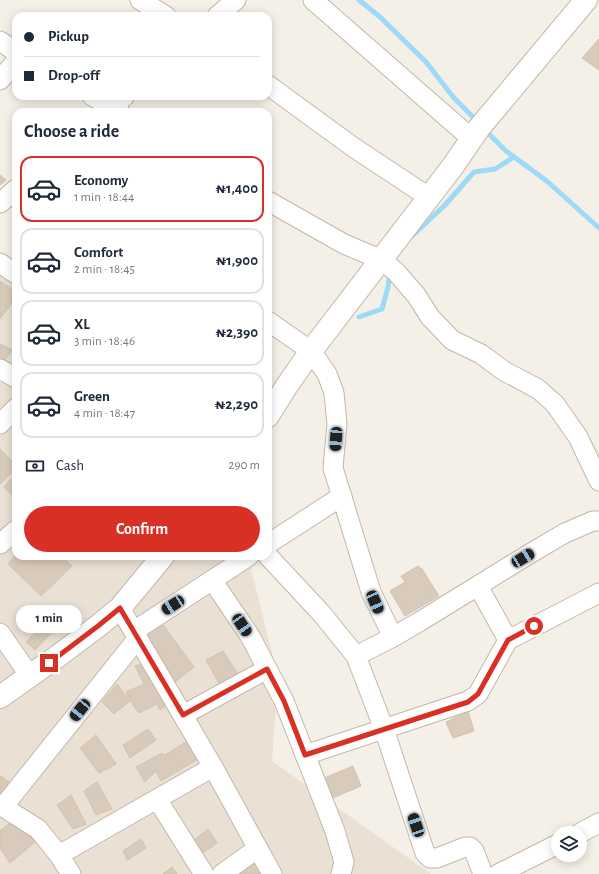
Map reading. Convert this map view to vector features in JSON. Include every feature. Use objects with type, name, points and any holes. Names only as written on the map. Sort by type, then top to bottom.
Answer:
[{"type":"street","points":[[140,0],[160,12]]},
{"type":"street","points":[[222,12],[236,0]]},
{"type":"street","points":[[313,0],[475,134]]},
{"type":"street","points":[[272,410],[311,351],[430,198],[475,134],[586,0]]},
{"type":"street","points":[[0,41],[12,49]]},
{"type":"street","points":[[0,80],[12,66]]},
{"type":"street","points":[[272,88],[353,147],[430,198]]},
{"type":"street","points":[[101,100],[116,107]]},
{"type":"street","points":[[0,202],[12,192]]},
{"type":"street","points":[[272,203],[344,244],[382,260],[396,272],[416,295],[430,317],[452,340],[481,354],[504,371],[538,389],[555,404],[578,437],[599,481]]},
{"type":"street","points":[[0,263],[12,271]]},
{"type":"street","points":[[272,324],[311,351],[327,374],[334,393],[337,424],[333,468],[371,592],[393,637]]},
{"type":"street","points":[[0,424],[12,412]]},
{"type":"street","points":[[272,541],[342,496]]},
{"type":"street","points":[[356,656],[365,650],[393,637],[565,533],[593,521],[599,521]]},
{"type":"street","points":[[0,544],[12,534]]},
{"type":"street","points":[[0,697],[98,626],[120,608],[160,560]]},
{"type":"street","points":[[71,874],[59,855],[38,829],[2,806],[136,635],[212,580],[243,560]]},
{"type":"street","points":[[272,560],[322,614],[356,656],[384,729],[425,854],[430,858],[437,858],[465,847],[470,847],[474,851],[483,874]]},
{"type":"street","points":[[212,580],[250,636],[284,701],[335,831],[344,862],[341,874]]},
{"type":"street","points":[[478,586],[508,640]]},
{"type":"street","points":[[305,755],[468,702],[478,694],[508,640],[599,593]]},
{"type":"street","points":[[120,608],[213,767],[272,874]]},
{"type":"street","points":[[0,633],[30,676]]},
{"type":"street","points":[[183,715],[267,669]]},
{"type":"street","points":[[59,855],[213,767]]},
{"type":"street","points":[[158,799],[204,874]]},
{"type":"street","points":[[587,829],[599,823]]},
{"type":"street","points":[[222,874],[258,848]]},
{"type":"street","points":[[498,874],[551,848]]},
{"type":"shaded area","points":[[0,266],[12,275],[12,560],[249,560],[278,678],[272,761],[431,874],[0,874]]},
{"type":"building","points":[[599,39],[599,70],[582,58]]},
{"type":"building","points":[[0,175],[6,180],[0,185]]},
{"type":"building","points":[[0,281],[12,289],[12,303],[0,319]]},
{"type":"building","points":[[0,344],[12,350],[12,351],[3,362],[0,360]]},
{"type":"building","points":[[0,449],[12,461],[12,472],[0,484]]},
{"type":"building","points":[[12,478],[12,494],[4,487]]},
{"type":"building","points":[[12,560],[66,560],[72,566],[41,596],[8,564]]},
{"type":"building","points":[[418,566],[422,569],[439,596],[405,616],[390,591],[405,582],[401,576]]},
{"type":"building","points":[[54,614],[62,622],[35,650],[26,642]]},
{"type":"building","points":[[161,622],[194,667],[174,683],[140,635]]},
{"type":"building","points":[[223,651],[240,677],[220,685],[206,660]]},
{"type":"building","points":[[145,663],[169,703],[160,710],[157,704],[139,713],[126,692],[144,684],[135,666]]},
{"type":"building","points":[[117,684],[130,701],[114,714],[102,702]]},
{"type":"building","points":[[468,711],[474,731],[453,738],[446,722]]},
{"type":"building","points":[[148,729],[156,740],[130,758],[123,745]]},
{"type":"building","points":[[96,735],[116,764],[99,773],[80,748]]},
{"type":"building","points":[[189,740],[200,758],[161,781],[156,771],[145,782],[136,767],[162,753],[165,755]]},
{"type":"building","points":[[353,766],[361,786],[330,799],[322,779]]},
{"type":"building","points":[[0,776],[11,783],[2,795],[0,794]]},
{"type":"building","points":[[97,782],[112,809],[96,815],[84,791]]},
{"type":"building","points":[[71,795],[86,824],[73,829],[57,805]]},
{"type":"building","points":[[15,819],[35,842],[10,863],[0,848],[0,831]]},
{"type":"building","points":[[208,829],[217,843],[197,857],[189,844]]},
{"type":"building","points":[[141,839],[146,848],[127,860],[123,851]]},
{"type":"building","points":[[255,858],[263,871],[258,874],[234,874]]},
{"type":"building","points":[[172,867],[177,874],[163,874]]},
{"type":"waterway","points":[[359,0],[380,17],[426,62],[454,98],[478,122]]},
{"type":"waterway","points":[[485,130],[506,151],[548,182],[599,228]]},
{"type":"waterway","points":[[411,237],[445,205],[474,172],[495,169],[514,157]]},
{"type":"waterway","points":[[359,317],[382,309],[390,273]]},
{"type":"route","points":[[49,663],[120,608],[183,715],[267,669],[284,701],[305,755],[468,702],[478,694],[508,640],[534,626]]}]
